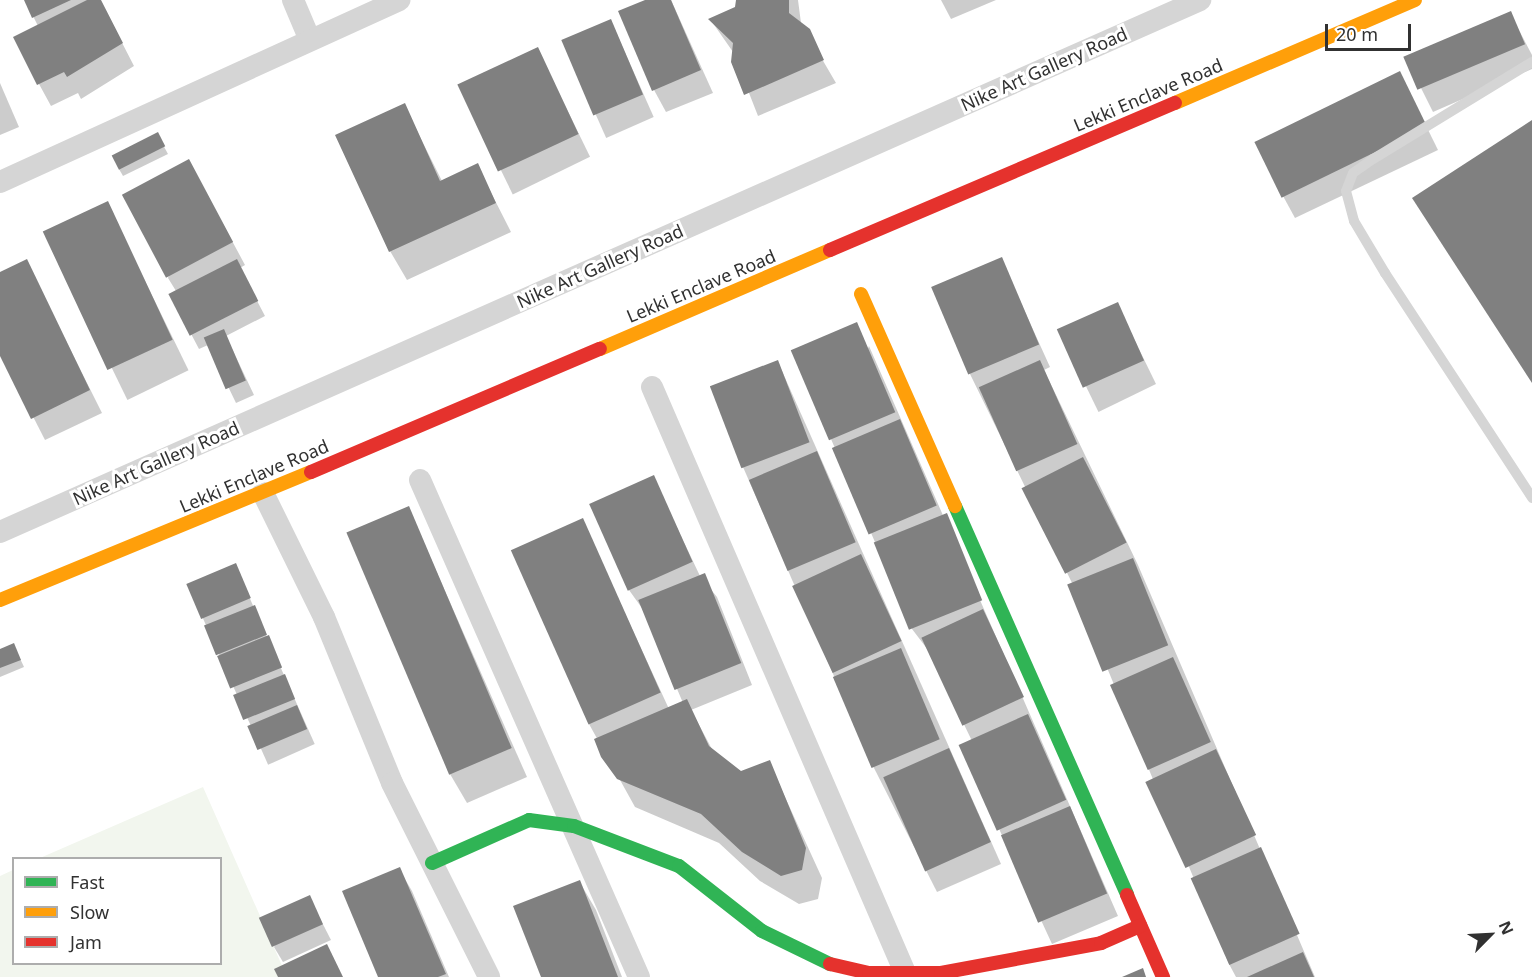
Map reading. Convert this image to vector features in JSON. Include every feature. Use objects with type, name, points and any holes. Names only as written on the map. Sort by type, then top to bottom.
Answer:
[{"type":"street","points":[[292,0],[310,40]]},
{"type":"street","points":[[0,182],[400,0]]},
{"type":"street","name":"Nike Art Gallery Road","points":[[0,532],[1200,0]]},
{"type":"street","name":"Lekki Enclave Road","points":[[0,600],[263,493],[1415,0]]},
{"type":"street","points":[[861,294],[1163,977]]},
{"type":"street","points":[[652,387],[906,975]]},
{"type":"street","points":[[420,480],[639,977]]},
{"type":"street","points":[[263,493],[432,863],[489,977]]},
{"type":"street","points":[[432,863],[528,820],[574,826],[679,866],[762,931],[834,966],[906,975],[1020,962],[1101,943],[1140,926]]},
{"type":"lane","points":[[1532,62],[1373,159],[1353,173],[1346,191],[1354,221],[1385,273],[1532,498]]},
{"type":"shaded area","points":[[203,787],[287,977],[0,977],[0,876],[12,870],[12,965],[222,965],[222,857],[42,857]]},
{"type":"building","points":[[24,0],[71,0],[32,18]]},
{"type":"building","points":[[87,0],[101,0],[123,43],[67,77],[64,72],[37,85],[13,37]]},
{"type":"building","points":[[645,0],[671,0],[701,70],[652,91],[618,11]]},
{"type":"building","points":[[736,0],[789,0],[789,13],[810,29],[824,60],[744,95],[731,62],[733,43],[708,19],[735,7]]},
{"type":"building","points":[[1511,11],[1525,44],[1417,90],[1403,57]]},
{"type":"building","points":[[611,19],[643,94],[593,116],[561,40]]},
{"type":"building","points":[[538,47],[579,134],[498,172],[457,85]]},
{"type":"building","points":[[1400,71],[1427,127],[1282,198],[1254,142]]},
{"type":"building","points":[[405,103],[440,181],[478,163],[496,203],[389,252],[335,135]]},
{"type":"building","points":[[1532,120],[1532,383],[1412,198]]},
{"type":"building","points":[[158,132],[165,146],[119,170],[112,156]]},
{"type":"building","points":[[189,159],[233,242],[166,278],[122,195]]},
{"type":"building","points":[[108,201],[173,340],[107,370],[43,231]]},
{"type":"building","points":[[1002,257],[1039,344],[968,375],[931,287]]},
{"type":"building","points":[[27,259],[90,390],[31,419],[0,356],[0,272]]},
{"type":"building","points":[[237,259],[258,301],[190,336],[168,294]]},
{"type":"building","points":[[1118,302],[1144,360],[1083,388],[1057,329]]},
{"type":"building","points":[[857,322],[895,412],[829,440],[791,350]]},
{"type":"building","points":[[224,329],[246,381],[226,389],[204,338]]},
{"type":"building","points":[[778,360],[810,442],[741,468],[710,386]]},
{"type":"building","points":[[1040,360],[1077,444],[1016,471],[979,387]]},
{"type":"building","points":[[900,419],[937,506],[869,534],[832,448]]},
{"type":"building","points":[[817,451],[856,542],[788,571],[749,480]]},
{"type":"building","points":[[1083,457],[1127,543],[1065,574],[1022,488]]},
{"type":"building","points":[[654,475],[693,562],[628,591],[589,504]]},
{"type":"building","points":[[409,506],[512,748],[449,775],[346,533]]},
{"type":"building","points":[[947,513],[982,600],[909,630],[874,543]]},
{"type":"building","points":[[583,518],[661,692],[589,725],[511,550]]},
{"type":"building","points":[[861,554],[902,641],[833,673],[792,586]]},
{"type":"building","points":[[1133,558],[1168,645],[1102,672],[1067,585]]},
{"type":"building","points":[[236,563],[251,598],[201,619],[186,584]]},
{"type":"building","points":[[705,573],[741,663],[675,690],[638,600]]},
{"type":"building","points":[[255,605],[267,635],[216,655],[204,626]]},
{"type":"building","points":[[983,609],[1024,697],[962,726],[921,638]]},
{"type":"building","points":[[269,635],[282,667],[230,688],[217,656]]},
{"type":"building","points":[[14,643],[21,660],[0,668],[0,649]]},
{"type":"building","points":[[901,648],[940,739],[872,768],[833,677]]},
{"type":"building","points":[[1173,657],[1211,742],[1148,770],[1110,685]]},
{"type":"building","points":[[285,674],[295,699],[243,720],[233,695]]},
{"type":"building","points":[[687,699],[709,746],[741,771],[770,760],[806,848],[802,870],[781,876],[742,852],[701,814],[617,779],[601,757],[594,739]]},
{"type":"building","points":[[297,705],[307,729],[257,750],[247,726]]},
{"type":"building","points":[[1028,714],[1066,800],[997,831],[959,745]]},
{"type":"building","points":[[949,748],[991,842],[925,871],[883,777]]},
{"type":"building","points":[[1216,749],[1256,835],[1185,868],[1145,782]]},
{"type":"building","points":[[1070,806],[1107,893],[1038,923],[1001,835]]},
{"type":"building","points":[[1261,847],[1300,934],[1229,965],[1191,878]]},
{"type":"building","points":[[400,867],[446,974],[438,977],[378,977],[342,891]]},
{"type":"building","points":[[580,880],[618,977],[541,977],[513,906]]},
{"type":"building","points":[[310,895],[323,924],[272,947],[259,918]]},
{"type":"building","points":[[327,944],[343,977],[278,977],[274,969]]},
{"type":"building","points":[[1303,952],[1314,977],[1247,977]]},
{"type":"building","points":[[1143,968],[1146,977],[1122,977]]},
{"type":"traffic: fast","points":[[955,506],[1127,895]]},
{"type":"traffic: fast","points":[[432,863],[529,820],[574,826],[679,866],[762,931],[830,964]]},
{"type":"traffic: slow","points":[[1175,103],[1415,0]]},
{"type":"traffic: slow","points":[[600,349],[830,250]]},
{"type":"traffic: slow","points":[[861,294],[955,506]]},
{"type":"traffic: slow","points":[[0,600],[311,472]]},
{"type":"traffic: jam","points":[[830,250],[1175,103]]},
{"type":"traffic: jam","points":[[311,472],[600,349]]},
{"type":"traffic: jam","points":[[1127,895],[1163,977]]},
{"type":"traffic: jam","points":[[830,964],[869,973],[941,973],[1101,943],[1140,926]]}]
